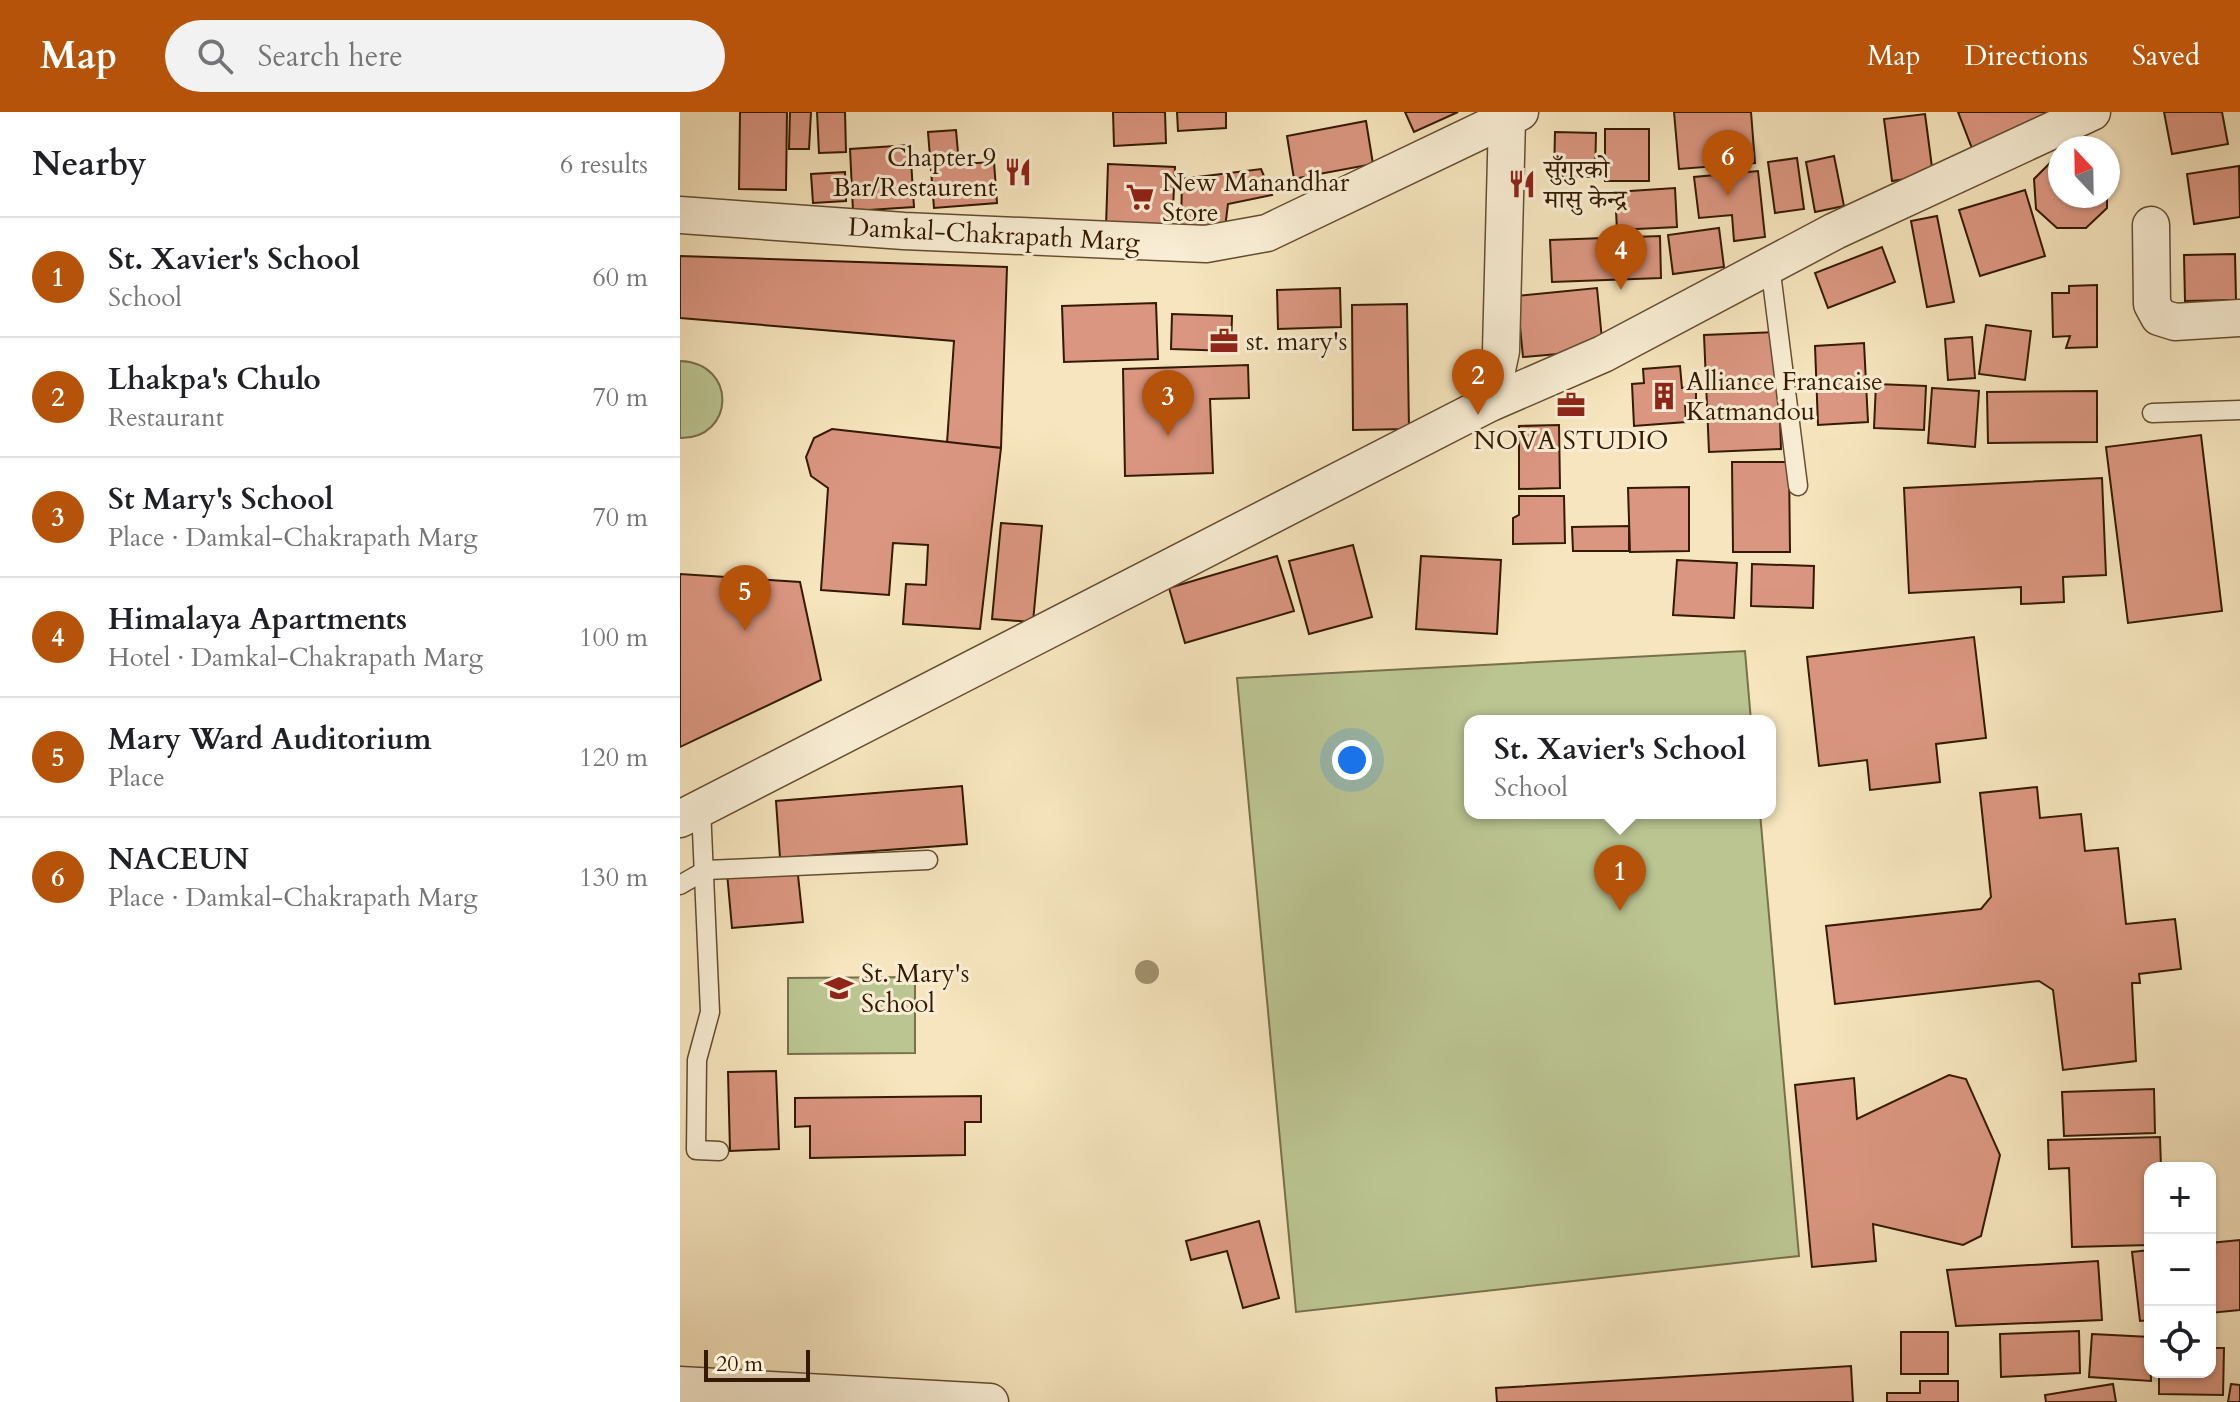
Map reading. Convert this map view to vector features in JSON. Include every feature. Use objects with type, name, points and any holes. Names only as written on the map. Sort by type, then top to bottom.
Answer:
[{"type":"street","points":[[690,813],[1490,403],[1603,354],[1770,265],[2092,112]]},
{"type":"street","points":[[1490,403],[1501,351],[1514,116]]},
{"type":"street","name":"Damkal-Chakrapath Marg","points":[[680,215],[904,231],[1206,244],[1267,233],[1514,116]]},
{"type":"street","points":[[2151,225],[2152,304],[2159,317],[2175,322],[2240,318]]},
{"type":"street","points":[[680,1385],[990,1402]]},
{"type":"lane","points":[[1770,265],[1798,486]]},
{"type":"lane","points":[[2152,413],[2240,410]]},
{"type":"lane","points":[[690,813],[706,870],[710,1012],[697,1060],[696,1150],[719,1151]]},
{"type":"lane","points":[[680,885],[706,870],[928,860]]},
{"type":"green space","points":[[680,361],[699,365],[712,374],[720,387],[722,401],[719,415],[711,427],[698,435],[680,438]]},
{"type":"green space","points":[[1745,651],[1750,715],[1464,715],[1464,819],[1761,819],[1799,1256],[1296,1312],[1237,678]]},
{"type":"green space","points":[[915,977],[915,1053],[788,1054],[788,978]]},
{"type":"building","points":[[740,112],[787,112],[786,190],[739,189]]},
{"type":"building","points":[[790,112],[811,112],[809,149],[789,149]]},
{"type":"building","points":[[817,112],[845,112],[846,152],[819,153]]},
{"type":"building","points":[[1113,112],[1165,112],[1166,143],[1114,146]]},
{"type":"building","points":[[1177,112],[1226,112],[1226,128],[1178,131]]},
{"type":"building","points":[[1405,112],[1458,112],[1414,132]]},
{"type":"building","points":[[1674,112],[1751,112],[1755,163],[1679,169]]},
{"type":"building","points":[[1958,112],[2073,112],[1973,151]]},
{"type":"building","points":[[2164,112],[2222,112],[2228,144],[2172,154]]},
{"type":"building","points":[[1925,114],[1933,175],[1892,181],[1884,119]]},
{"type":"building","points":[[1366,121],[1373,164],[1319,174],[1323,195],[1307,197],[1304,177],[1294,179],[1287,136]]},
{"type":"building","points":[[1605,129],[1649,129],[1649,181],[1605,181]]},
{"type":"building","points":[[956,130],[959,164],[994,162],[997,203],[934,208],[928,132]]},
{"type":"building","points":[[1555,132],[1596,133],[1595,177],[1554,176]]},
{"type":"building","points":[[910,145],[914,207],[853,211],[850,149]]},
{"type":"building","points":[[1834,156],[1844,206],[1815,212],[1806,162]]},
{"type":"building","points":[[1797,158],[1804,209],[1775,213],[1768,162]]},
{"type":"building","name":"New Manandhar Store","points":[[1108,164],[1175,167],[1172,229],[1106,227]]},
{"type":"building","points":[[2048,165],[2048,208],[2107,208],[2086,228],[2057,228],[2036,209],[2034,179]]},
{"type":"building","points":[[2239,166],[2240,217],[2194,224],[2187,174]]},
{"type":"building","points":[[1261,169],[1272,195],[1228,204],[1225,228],[1181,228],[1182,179]]},
{"type":"building","points":[[1758,171],[1765,237],[1734,241],[1732,215],[1699,218],[1694,177]]},
{"type":"building","points":[[845,172],[846,201],[813,203],[811,174]]},
{"type":"building","points":[[1675,188],[1677,227],[1617,230],[1615,192]]},
{"type":"building","points":[[2025,190],[2045,256],[1980,276],[1959,210]]},
{"type":"building","points":[[1937,216],[1954,302],[1927,307],[1911,221]]},
{"type":"building","points":[[1719,228],[1724,267],[1673,274],[1668,235]]},
{"type":"building","points":[[1660,236],[1661,278],[1552,282],[1550,240]]},
{"type":"building","points":[[1882,247],[1895,282],[1828,308],[1815,273]]},
{"type":"building","points":[[2235,254],[2236,300],[2185,301],[2184,255]]},
{"type":"building","points":[[680,256],[1007,267],[1001,448],[947,443],[954,341],[680,318]]},
{"type":"building","points":[[2097,285],[2097,347],[2066,348],[2070,336],[2053,337],[2052,293],[2069,293],[2069,286]]},
{"type":"building","points":[[1340,288],[1341,327],[1278,329],[1277,290]]},
{"type":"building","points":[[1597,288],[1603,350],[1523,357],[1517,296]]},
{"type":"building","points":[[1156,303],[1158,359],[1064,362],[1062,306]]},
{"type":"building","points":[[1407,304],[1409,429],[1353,430],[1352,305]]},
{"type":"building","points":[[1172,314],[1232,316],[1231,351],[1171,349]]},
{"type":"building","points":[[1986,325],[2031,331],[2025,380],[1979,374]]},
{"type":"building","points":[[1777,332],[1781,449],[1709,452],[1704,335]]},
{"type":"building","points":[[1972,337],[1975,378],[1948,380],[1945,339]]},
{"type":"building","points":[[1864,343],[1868,422],[1818,425],[1815,346]]},
{"type":"building","points":[[1248,365],[1249,398],[1210,399],[1213,473],[1125,476],[1123,369]]},
{"type":"building","name":"Alliance Francaise Katmandou","points":[[1680,366],[1682,388],[1696,387],[1696,403],[1685,404],[1686,422],[1634,426],[1632,384],[1644,383],[1643,369]]},
{"type":"building","points":[[1876,384],[1926,386],[1924,430],[1874,428]]},
{"type":"building","points":[[1932,388],[1979,391],[1975,447],[1928,443]]},
{"type":"building","points":[[2097,391],[2097,442],[1988,443],[1987,392]]},
{"type":"building","points":[[1559,425],[1560,488],[1519,489],[1519,426]]},
{"type":"building","points":[[832,429],[1001,448],[980,629],[903,624],[906,584],[926,585],[928,545],[893,543],[889,595],[821,590],[828,488],[811,476],[806,457],[814,438]]},
{"type":"building","points":[[2201,435],[2222,611],[2128,623],[2106,447]]},
{"type":"building","points":[[1732,462],[1789,462],[1790,552],[1733,552]]},
{"type":"building","points":[[2102,478],[2106,575],[2063,577],[2064,602],[2021,604],[2021,587],[1909,593],[1904,488]]},
{"type":"building","points":[[1689,487],[1689,551],[1630,552],[1628,488]]},
{"type":"building","points":[[1519,496],[1564,496],[1565,543],[1513,544],[1513,518],[1519,515]]},
{"type":"building","points":[[1001,523],[1042,526],[1033,622],[992,619]]},
{"type":"building","points":[[1629,526],[1629,551],[1573,551],[1572,527]]},
{"type":"building","points":[[1353,545],[1372,617],[1309,634],[1289,561]]},
{"type":"building","points":[[1277,556],[1294,611],[1185,643],[1169,588]]},
{"type":"building","points":[[1421,556],[1501,560],[1497,634],[1416,629]]},
{"type":"building","points":[[1677,560],[1737,563],[1734,618],[1673,615]]},
{"type":"building","points":[[1752,564],[1814,566],[1813,608],[1751,606]]},
{"type":"building","points":[[680,574],[800,582],[821,680],[680,747]]},
{"type":"building","points":[[1974,637],[1986,738],[1936,744],[1940,782],[1870,790],[1867,760],[1819,766],[1807,657]]},
{"type":"building","points":[[962,786],[967,844],[780,858],[776,801]]},
{"type":"building","points":[[2037,787],[2040,818],[2081,814],[2085,851],[2118,848],[2126,924],[2175,919],[2181,969],[2139,974],[2140,983],[2132,983],[2136,1061],[2063,1070],[2053,990],[2039,981],[1835,1004],[1826,926],[1981,909],[1991,897],[1980,793]]},
{"type":"building","points":[[797,866],[803,922],[732,928],[727,873]]},
{"type":"building","points":[[776,1071],[779,1149],[730,1151],[728,1072]]},
{"type":"building","points":[[1949,1075],[1966,1079],[2000,1155],[1981,1236],[1963,1245],[1873,1224],[1876,1261],[1812,1267],[1795,1085],[1854,1078],[1857,1119]]},
{"type":"building","points":[[2154,1089],[2155,1133],[2064,1136],[2062,1092]]},
{"type":"building","points":[[981,1096],[981,1122],[965,1122],[965,1155],[810,1158],[810,1126],[795,1127],[795,1098]]},
{"type":"building","points":[[2160,1137],[2161,1162],[2144,1162],[2144,1245],[2072,1247],[2069,1168],[2049,1169],[2048,1140]]},
{"type":"building","points":[[1259,1221],[1279,1298],[1243,1308],[1227,1251],[1191,1260],[1186,1241]]},
{"type":"building","points":[[2240,1240],[2240,1310],[2216,1312],[2216,1242]]},
{"type":"building","points":[[2144,1251],[2144,1321],[2140,1321],[2132,1252]]},
{"type":"building","points":[[2098,1261],[2102,1320],[1956,1326],[1947,1270]]},
{"type":"building","points":[[2079,1331],[2080,1373],[2001,1377],[2000,1334]]},
{"type":"building","points":[[1901,1332],[1948,1332],[1948,1374],[1901,1374]]},
{"type":"building","points":[[2092,1334],[2144,1337],[2144,1378],[2151,1378],[2151,1381],[2089,1377]]},
{"type":"building","points":[[2216,1348],[2224,1348],[2223,1395],[2159,1394],[2159,1378],[2216,1378]]},
{"type":"building","points":[[1851,1366],[1853,1402],[1497,1402],[1496,1388]]},
{"type":"building","points":[[1920,1381],[1958,1381],[1958,1402],[1887,1402],[1887,1393],[1920,1393]]},
{"type":"building","points":[[2113,1384],[2116,1402],[2046,1402],[2045,1395]]},
{"type":"building","points":[[2231,1384],[2240,1385],[2240,1402],[2228,1402]]},
{"type":"place","name":"Chapter 9 Bar/Restaurent","points":[[1018,172]]},
{"type":"place","name":"सुँगुरको मासु केन्द्र","points":[[1522,184]]},
{"type":"place","name":"NACEUN","points":[[1728,196]]},
{"type":"place","name":"New Manandhar Store","points":[[1140,197]]},
{"type":"place","name":"Himalaya Apartments","points":[[1621,290]]},
{"type":"place","name":"st. mary's","points":[[1224,341]]},
{"type":"place","name":"Alliance Francaise Katmandou","points":[[1664,396]]},
{"type":"place","name":"NOVA STUDIO","points":[[1571,405]]},
{"type":"place","name":"Lhakpa's Chulo","points":[[1478,415]]},
{"type":"place","name":"St Mary's School","points":[[1168,436]]},
{"type":"place","name":"Mary Ward Auditorium","points":[[745,631]]},
{"type":"place","name":"St. Xavier's School","points":[[1620,911]]},
{"type":"place","name":"St. Mary's School","points":[[839,988]]}]
